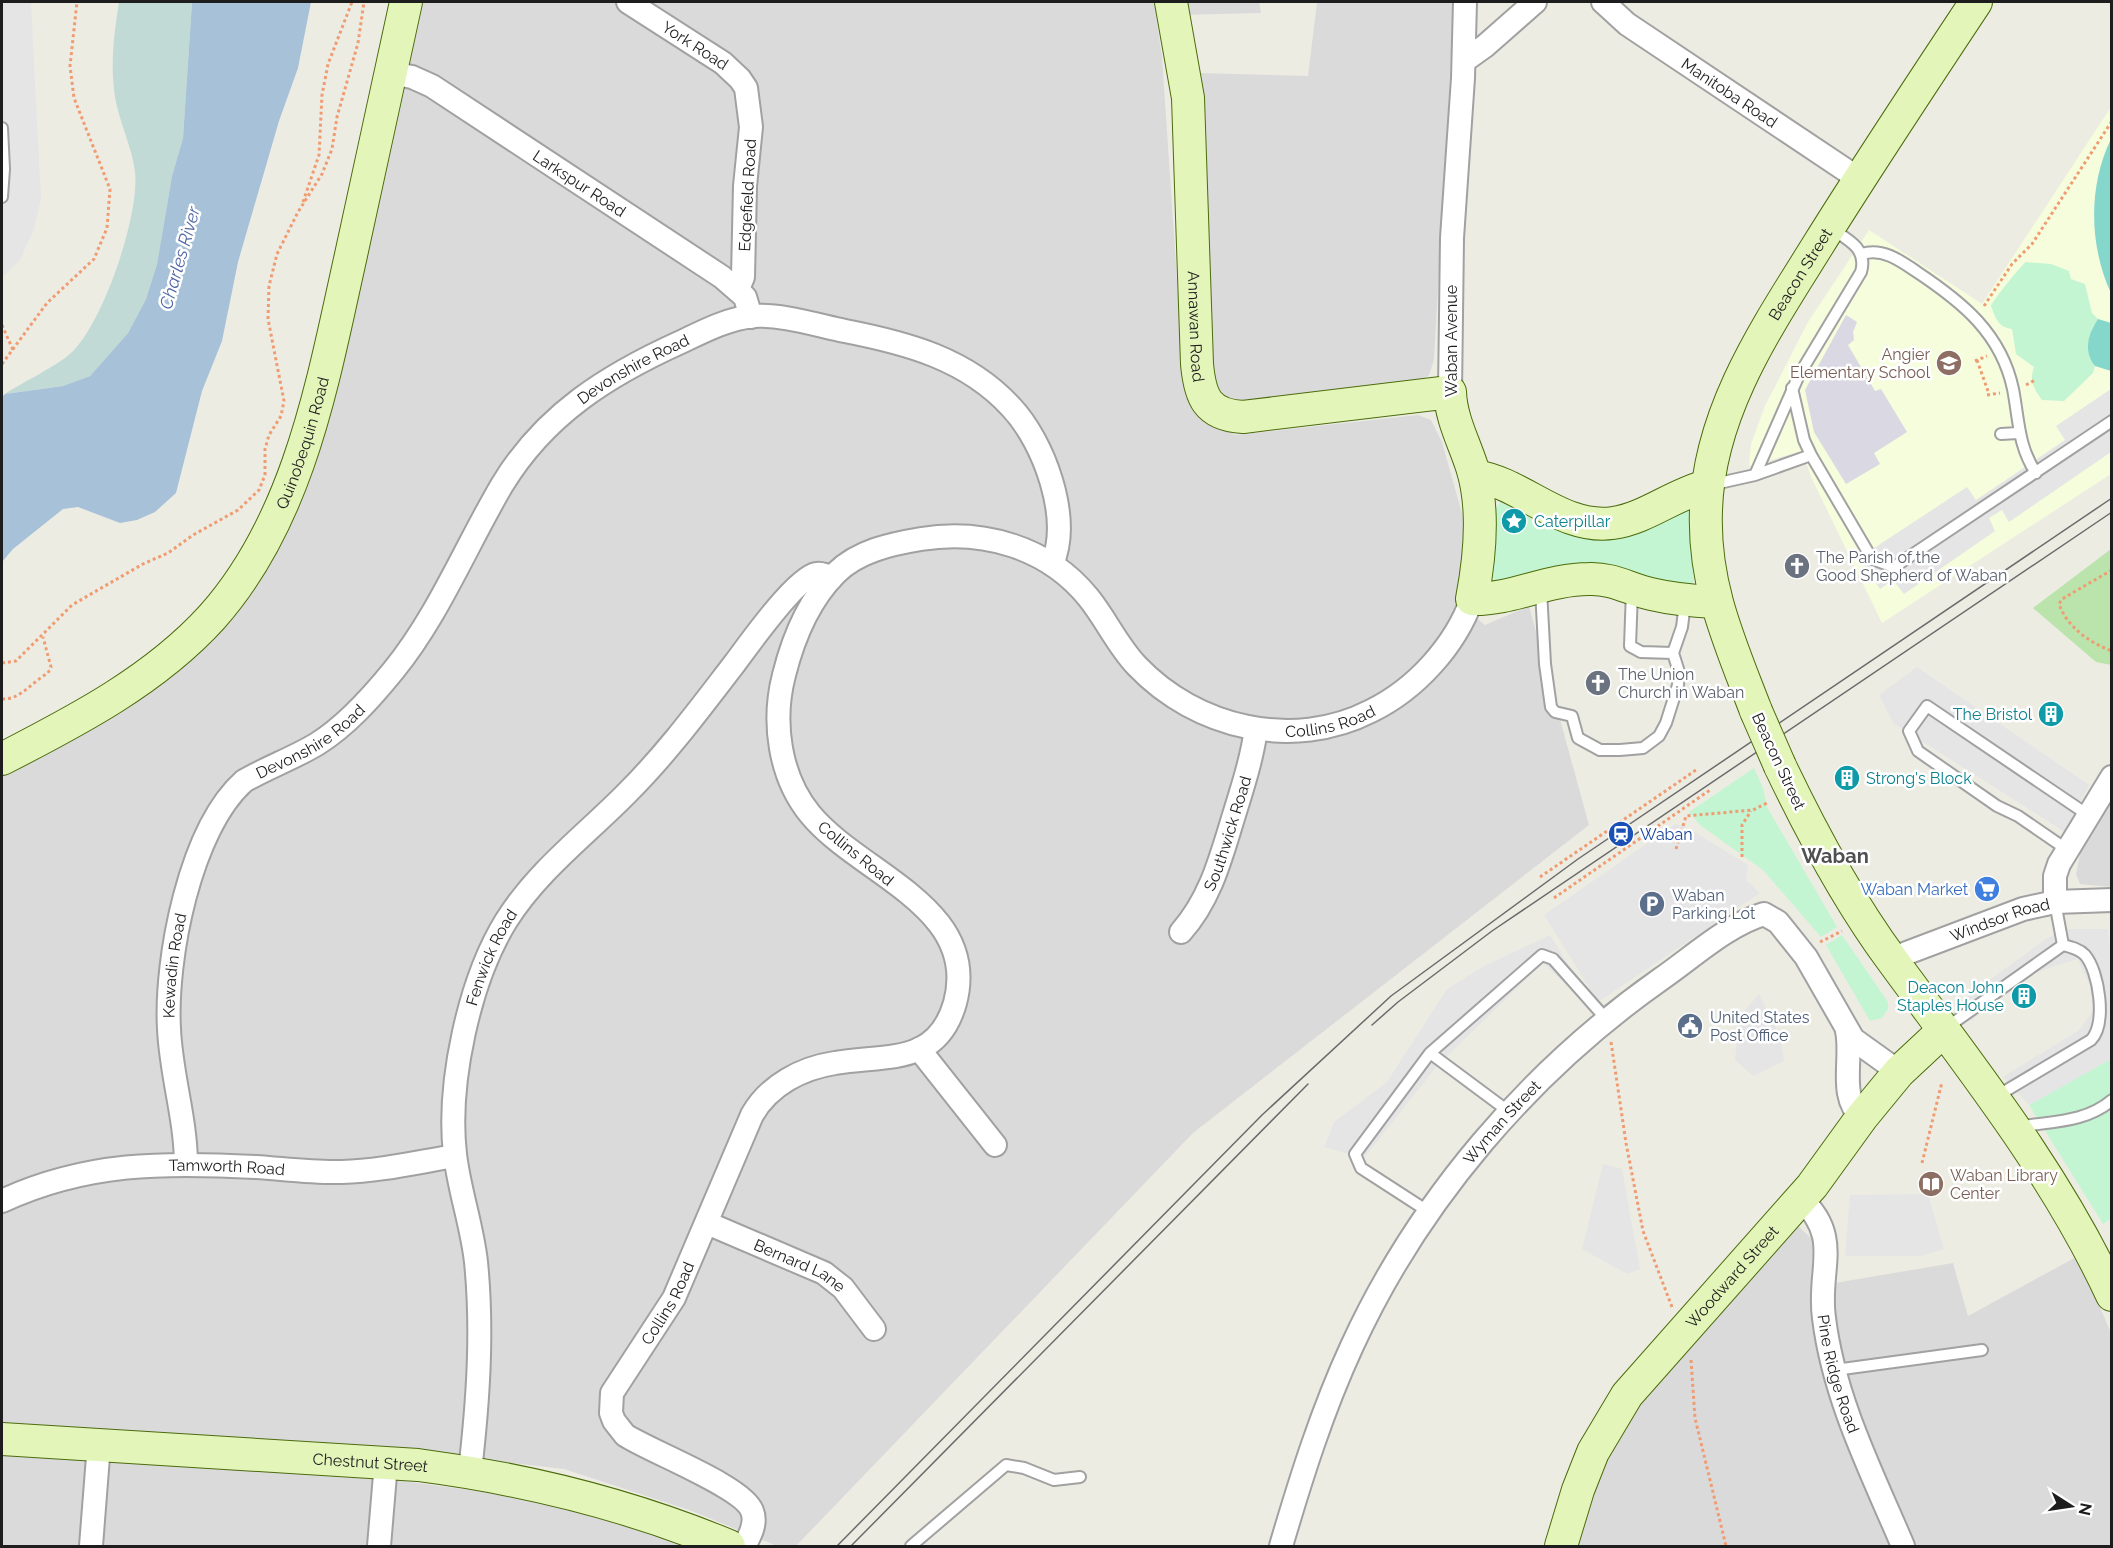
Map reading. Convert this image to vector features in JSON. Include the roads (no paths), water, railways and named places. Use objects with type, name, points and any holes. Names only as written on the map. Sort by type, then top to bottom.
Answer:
[{"type":"main road","name":"Quinobequin Road","points":[[2,759],[94,708],[163,662],[217,611],[236,587],[258,552],[290,483],[318,399],[406,2]]},
{"type":"main road","name":"Annawan Road","points":[[1171,2],[1186,81],[1197,364],[1200,386],[1208,402],[1223,414],[1243,417],[1450,392]]},
{"type":"main road","name":"Beacon Street","points":[[1977,2],[1859,179],[1747,363],[1720,428],[1707,486],[1706,546],[1700,601],[1756,711],[1780,766],[1824,850],[1891,959],[2015,1128],[2067,1209],[2112,1295]]},
{"type":"main road","name":"Waban Avenue","points":[[1450,392],[1454,418],[1475,476]]},
{"type":"main road","points":[[1475,476],[1503,482],[1574,518],[1603,524],[1627,520],[1689,491],[1707,486]]},
{"type":"main road","name":"Collins Road","points":[[1472,599],[1480,521],[1475,476]]},
{"type":"main road","points":[[1472,599],[1504,596],[1541,584],[1592,579],[1700,601]]},
{"type":"main road","name":"Woodward Street","points":[[1562,1546],[1578,1490],[1604,1432],[1627,1395],[1801,1199],[1862,1117],[1899,1072],[1944,1030]]},
{"type":"main road","name":"Chestnut Street","points":[[2,1439],[386,1463],[470,1471],[594,1498],[667,1522],[729,1546]]},
{"type":"street","name":"York Road","points":[[628,2],[732,71],[740,79],[749,99]]},
{"type":"street","name":"Waban Avenue","points":[[1450,392],[1452,238],[1464,61],[1465,2]]},
{"type":"street","points":[[1464,61],[1493,40],[1535,2]]},
{"type":"street","name":"Manitoba Road","points":[[1603,2],[1628,24],[1859,179]]},
{"type":"street","name":"Larkspur Road","points":[[391,73],[412,77],[432,86],[738,290],[748,303],[751,316]]},
{"type":"street","name":"Edgefield Road","points":[[738,290],[743,277],[744,194],[751,127],[749,99]]},
{"type":"street","name":"Devonshire Road","points":[[244,781],[290,759],[326,737],[363,705],[392,672],[427,620],[503,483],[536,441],[566,410],[599,383],[630,365],[713,327],[751,316],[785,320],[905,344],[962,367],[993,390],[1023,422],[1044,462],[1060,524],[1059,544],[1052,564]]},
{"type":"street","name":"Collins Road","points":[[744,1546],[754,1519],[752,1510],[746,1502],[728,1488],[633,1440],[619,1429],[611,1413],[612,1393],[674,1298],[753,1115],[775,1088],[798,1074],[822,1066],[885,1060],[920,1049],[938,1034],[952,1012],[960,974],[955,948],[934,916],[836,839],[812,817],[795,792],[783,757],[778,717],[785,668],[805,617],[831,578],[851,561],[882,548],[945,537],[1006,543],[1052,564],[1089,597],[1127,655],[1154,681],[1200,711],[1256,729],[1280,732],[1317,729],[1355,719],[1380,706],[1412,684],[1441,652],[1463,621],[1472,599]]},
{"type":"street","name":"Fenwick Road","points":[[470,1471],[477,1402],[479,1298],[471,1225],[455,1156],[454,1104],[464,1043],[480,980],[495,940],[506,921],[542,875],[659,758],[783,603],[814,575],[823,574],[831,578]]},
{"type":"street","name":"Southwick Road","points":[[1181,932],[1203,903],[1216,873],[1250,763],[1256,729]]},
{"type":"street","points":[[2055,902],[2055,876],[2066,849],[2112,777]]},
{"type":"street","name":"Kewadin Road","points":[[186,1165],[185,1139],[169,1030],[169,991],[174,948],[181,914],[204,842],[225,802],[244,781]]},
{"type":"street","name":"Windsor Road","points":[[1891,959],[2008,914],[2055,902],[2112,900]]},
{"type":"street","name":"Wyman Street","points":[[1281,1546],[1309,1453],[1353,1344],[1372,1306],[1429,1212],[1509,1111],[1742,923],[1764,914],[1778,922],[1819,977],[1848,1031],[1860,1044],[1899,1072]]},
{"type":"street","name":"Wyman Street","points":[[1848,1031],[1849,1098],[1862,1117]]},
{"type":"street","points":[[920,1049],[994,1145]]},
{"type":"street","name":"Tamworth Road","points":[[2,1201],[47,1182],[123,1166],[186,1165],[342,1172],[455,1156]]},
{"type":"street","name":"Pine Ridge Road","points":[[1801,1199],[1816,1214],[1824,1232],[1824,1318],[1835,1370],[1851,1424],[1904,1546]]},
{"type":"street","name":"Bernard Lane","points":[[707,1223],[824,1273],[843,1288],[874,1329]]},
{"type":"street","points":[[91,1546],[99,1444]]},
{"type":"street","points":[[379,1546],[386,1463]]},
{"type":"lane","points":[[2,128],[4,169],[2,197]]},
{"type":"lane","points":[[1755,475],[1792,388],[1860,272],[1862,254],[1857,247],[1829,227]]},
{"type":"lane","points":[[1862,254],[1881,253],[1897,259],[1953,296],[1973,313],[1995,342],[2005,364],[2013,391],[2018,433],[2025,456],[2036,473]]},
{"type":"lane","points":[[1792,388],[1804,440],[1811,455],[1872,559],[1894,567],[2112,421]]},
{"type":"lane","points":[[2001,434],[2018,433]]},
{"type":"lane","points":[[1707,486],[1755,475],[1811,455]]},
{"type":"lane","points":[[1541,584],[1545,664],[1551,707],[1555,712],[1572,716],[1578,738],[1592,747],[1610,750],[1642,748],[1659,736],[1666,723],[1678,685],[1679,672],[1673,652],[1682,627],[1700,601]]},
{"type":"lane","points":[[1633,588],[1630,646],[1641,652],[1673,652]]},
{"type":"lane","points":[[2066,849],[2018,816],[1997,806],[1917,750],[1909,731],[1927,706],[2088,815]]},
{"type":"lane","points":[[2055,902],[2063,945]]},
{"type":"lane","points":[[1944,1030],[2063,945]]},
{"type":"lane","points":[[1994,1098],[2091,1040],[2097,1034],[2100,1021],[2098,993],[2092,968],[2085,955],[2063,945]]},
{"type":"lane","points":[[1429,1212],[1361,1168],[1355,1154],[1430,1053],[1542,955],[1553,959],[1609,1030]]},
{"type":"lane","points":[[1430,1053],[1509,1111]]},
{"type":"lane","points":[[2015,1128],[2083,1118],[2098,1111],[2112,1100]]},
{"type":"lane","points":[[1835,1370],[1877,1367],[1983,1350]]},
{"type":"lane","points":[[911,1546],[1006,1465],[1024,1468],[1054,1480],[1080,1477]]},
{"type":"water","name":"Charles River","points":[[192,2],[311,2],[298,68],[279,121],[238,262],[222,341],[202,391],[176,493],[155,512],[137,520],[120,523],[78,507],[63,509],[13,549],[2,562],[2,397],[5,394],[63,386],[90,376],[128,333],[146,299],[157,264],[172,176],[183,138]]},
{"type":"tram line","points":[[837,1546],[1262,1115],[1391,996],[1578,859],[2112,498]]},
{"type":"tram line","points":[[1372,1025],[1398,1002],[1492,931],[2112,512]]},
{"type":"tram line","points":[[851,1546],[1308,1084]]},
{"type":"place","name":"Angier Elementary School","points":[[1949,363]]},
{"type":"place","name":"Caterpillar","points":[[1514,521]]},
{"type":"place","name":"The Parish of the Good Shepherd of Waban","points":[[1797,566]]},
{"type":"place","name":"The Union Church in Waban","points":[[1598,683]]},
{"type":"place","name":"The Bristol","points":[[2051,714]]},
{"type":"place","name":"Strong's Block","points":[[1847,778]]},
{"type":"place","name":"Waban","points":[[1621,834]]},
{"type":"place","name":"Waban Market","points":[[1987,889]]},
{"type":"place","name":"Waban Parking Lot","points":[[1652,904]]},
{"type":"place","name":"Deacon John Staples House","points":[[2024,996]]},
{"type":"place","name":"United States Post Office","points":[[1690,1026]]},
{"type":"place","name":"Waban Library Center","points":[[1931,1184]]},
{"type":"district","name":"Waban","points":[[1835,856]]}]
